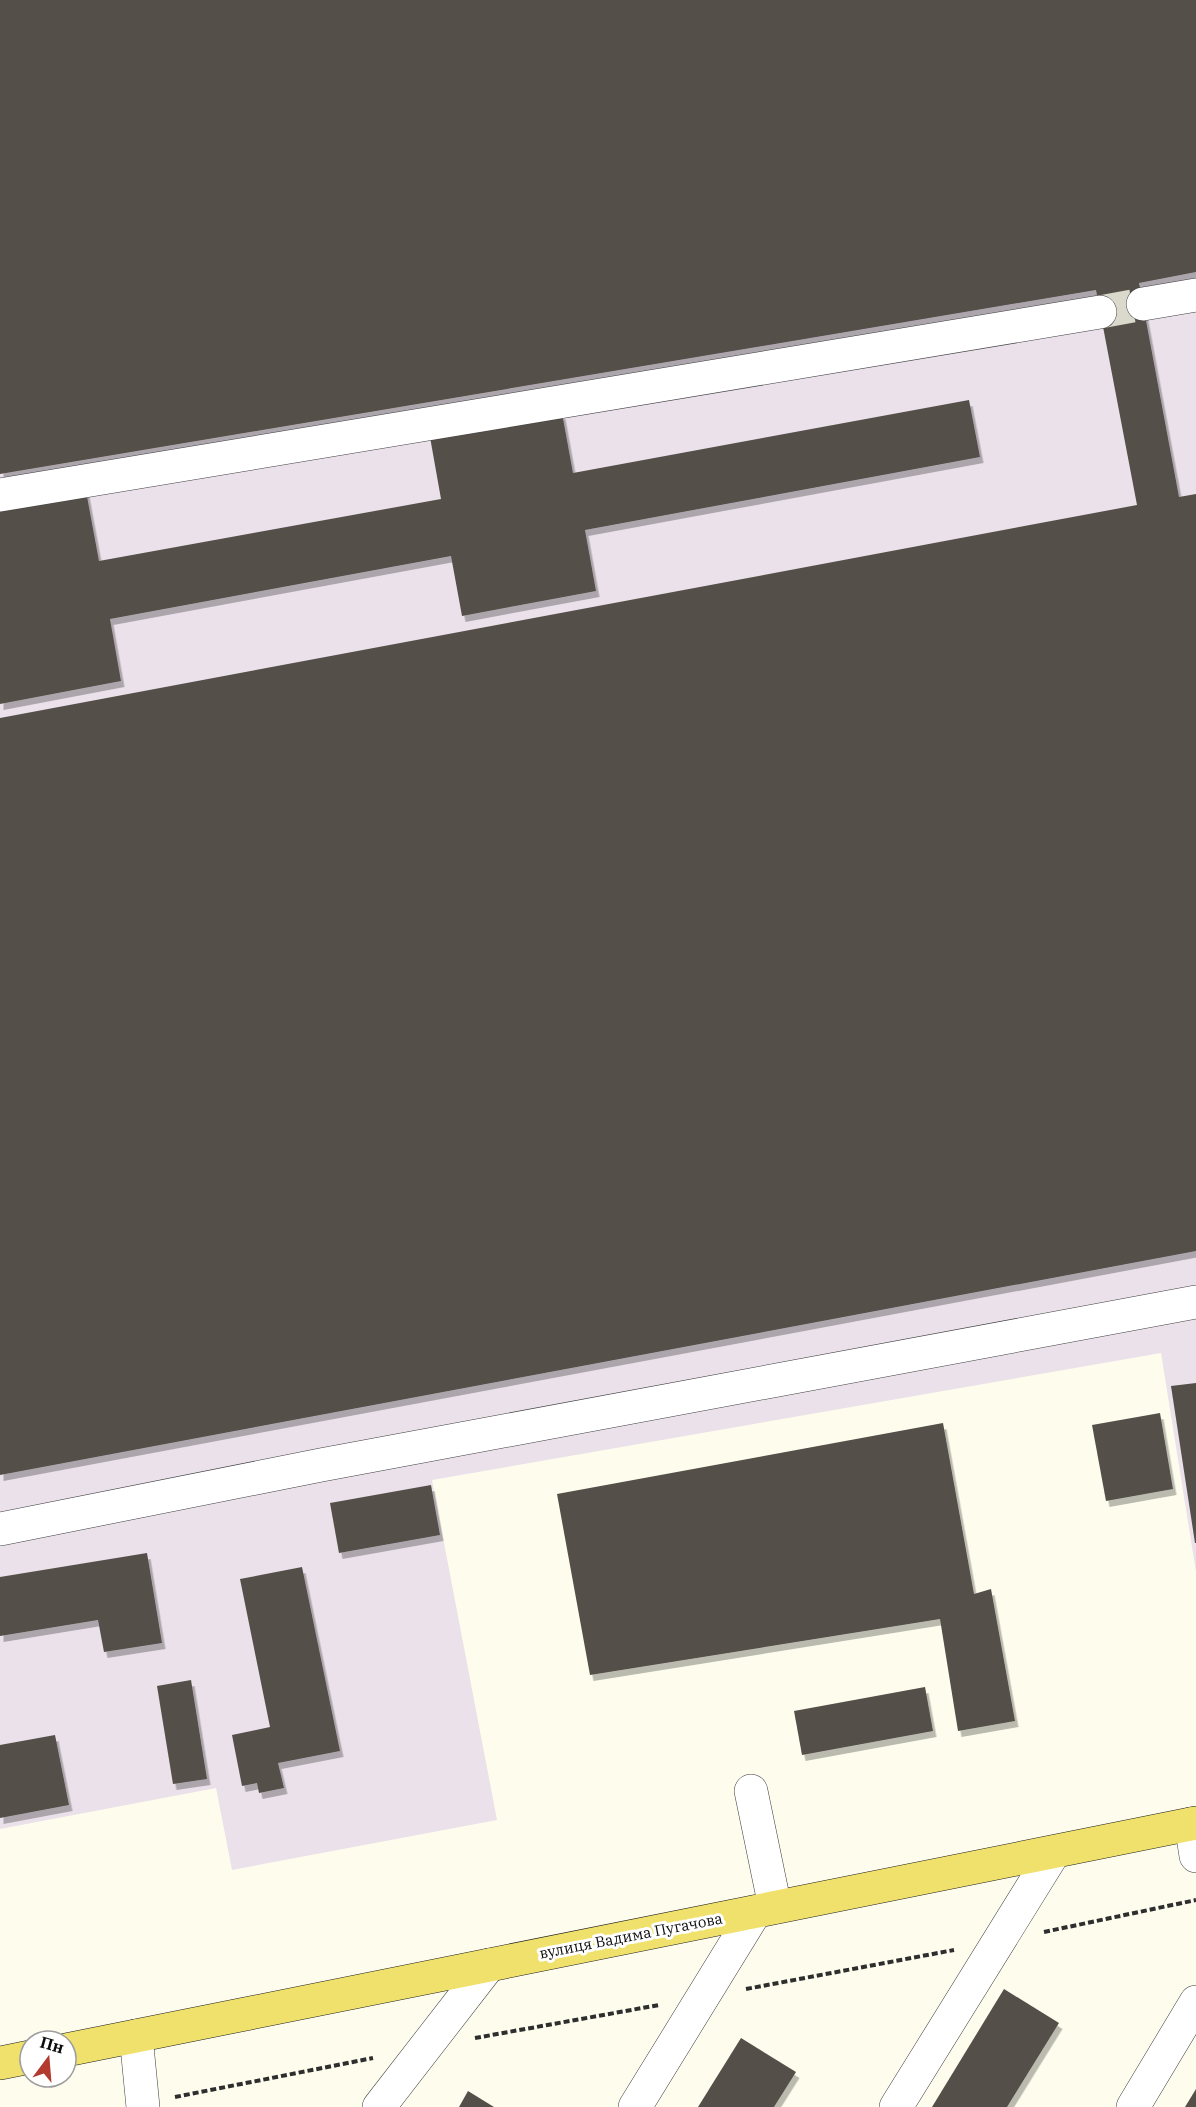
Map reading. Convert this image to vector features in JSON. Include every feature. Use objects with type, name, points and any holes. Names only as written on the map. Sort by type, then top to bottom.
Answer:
[{"type":"main road","name":"вулиця Вадима Пугачова","points":[[78,2048],[1193,1823]]},
{"type":"main road","points":[[0,2063],[18,2059]]},
{"type":"lane","points":[[1143,304],[1196,295]]},
{"type":"lane","points":[[0,495],[1100,312]]},
{"type":"lane","points":[[0,1529],[333,1463],[1196,1302]]},
{"type":"lane","points":[[635,2107],[765,1909],[751,1791]]},
{"type":"lane","points":[[1193,1823],[1196,1856]]},
{"type":"lane","points":[[896,2107],[1054,1852]]},
{"type":"lane","points":[[380,2107],[489,1965]]},
{"type":"lane","points":[[1133,2107],[1196,2002]]},
{"type":"lane","points":[[136,2036],[143,2107]]},
{"type":"shaded area","points":[[0,0],[1196,0],[1196,1572],[1161,1353],[432,1480],[497,1820],[232,1870],[216,1788],[0,1829]]},
{"type":"building","points":[[0,0],[1196,0],[1196,272],[1139,283],[1179,497],[1196,494],[1196,1251],[0,1475],[0,718],[1137,505],[1096,290],[0,474]]},
{"type":"building","points":[[969,400],[980,457],[585,530],[596,591],[462,616],[451,556],[110,619],[121,681],[0,704],[0,507],[86,491],[99,561],[441,499],[430,437],[562,413],[573,473]]},
{"type":"building","points":[[1196,1383],[1196,1543],[1195,1543],[1171,1386]]},
{"type":"building","points":[[1160,1413],[1173,1489],[1106,1501],[1092,1425]]},
{"type":"building","points":[[943,1423],[974,1594],[991,1589],[1015,1721],[958,1731],[940,1619],[590,1675],[557,1494]]},
{"type":"building","points":[[431,1485],[440,1535],[339,1553],[330,1503]]},
{"type":"building","points":[[147,1553],[162,1643],[104,1652],[98,1620],[0,1636],[0,1577]]},
{"type":"building","points":[[302,1567],[340,1751],[278,1763],[284,1788],[259,1793],[257,1783],[242,1786],[232,1735],[270,1727],[240,1579]]},
{"type":"building","points":[[191,1680],[207,1779],[173,1784],[157,1686]]},
{"type":"building","points":[[925,1687],[933,1731],[802,1755],[794,1711]]},
{"type":"building","points":[[55,1735],[69,1805],[0,1818],[0,1745]]},
{"type":"building","points":[[1004,1989],[1059,2023],[1007,2107],[932,2107]]},
{"type":"building","points":[[741,2038],[796,2072],[774,2107],[698,2107]]},
{"type":"building","points":[[1196,2089],[1196,2107],[1185,2107]]},
{"type":"building","points":[[468,2091],[494,2107],[459,2107]]},
{"type":"tunnel","points":[[1100,312],[1143,304]]}]
